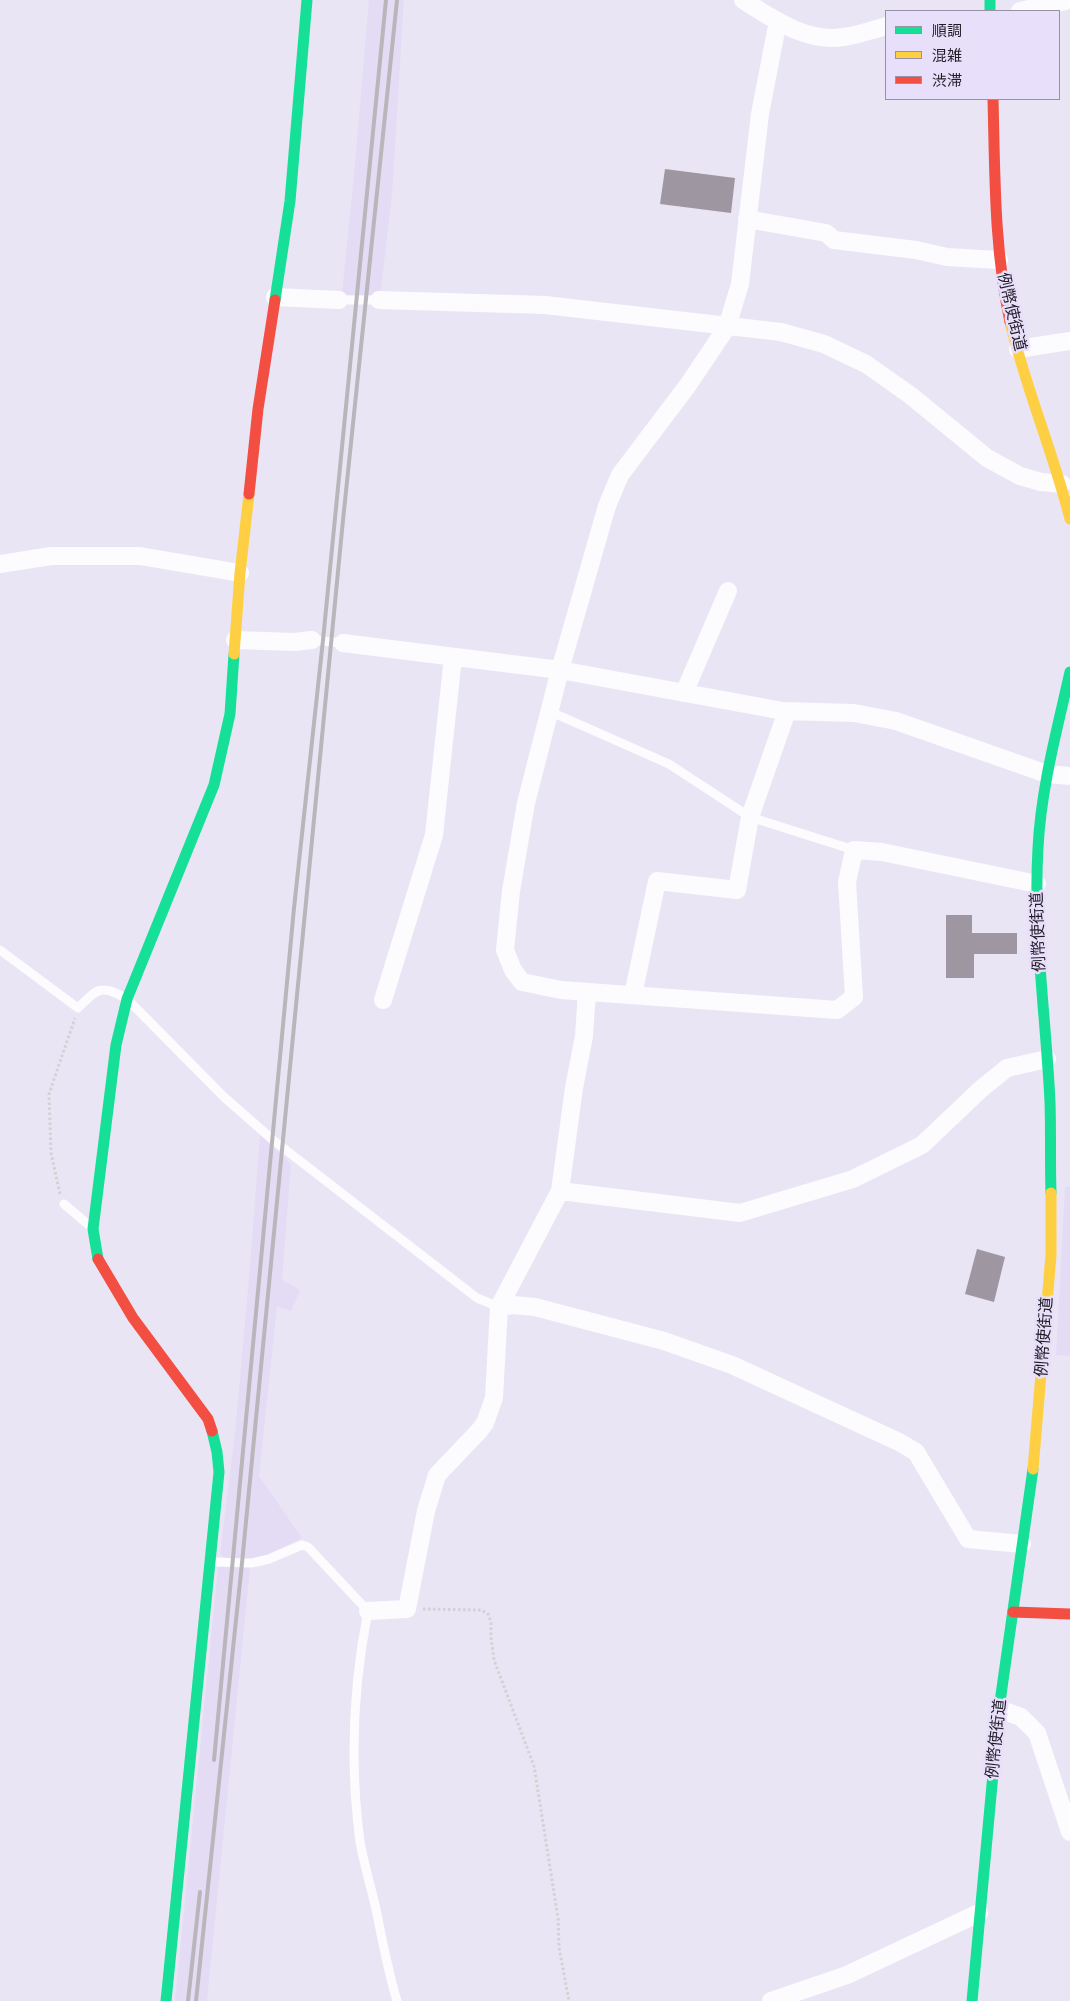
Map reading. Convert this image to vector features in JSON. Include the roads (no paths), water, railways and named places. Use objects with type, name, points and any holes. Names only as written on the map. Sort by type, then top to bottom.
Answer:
[{"type":"street","points":[[166,2001],[219,1472],[214,1434],[208,1419],[132,1318],[113,1287],[98,1260],[93,1229],[116,1045],[127,999],[214,785],[230,714],[240,573],[258,409],[292,185],[307,0]]},
{"type":"street","points":[[743,0],[780,24],[812,36],[843,37],[885,26]]},
{"type":"street","points":[[1025,10],[1070,0]]},
{"type":"street","points":[[780,24],[776,32],[760,114],[740,284],[727,327],[688,384],[620,476],[604,514],[560,670],[526,803],[511,891],[505,950],[513,970],[522,982],[561,990],[837,1010],[854,998],[847,882],[854,850],[882,852],[1037,884]]},
{"type":"street","name":"例幣使街道","points":[[993,100],[999,260],[1004,297],[1018,349],[1062,484],[1070,519]]},
{"type":"street","points":[[747,219],[826,234],[834,240],[916,250],[947,257],[999,260]]},
{"type":"street","points":[[275,297],[339,300]]},
{"type":"street","points":[[379,300],[545,305],[781,332],[824,344],[866,364],[910,395],[987,458],[1020,476],[1041,482],[1062,484]]},
{"type":"street","points":[[1018,349],[1070,341]]},
{"type":"street","points":[[0,564],[51,556],[140,556],[240,573]]},
{"type":"street","points":[[684,693],[728,591]]},
{"type":"street","points":[[235,640],[295,642],[312,640]]},
{"type":"street","points":[[343,643],[560,670],[786,711],[854,714],[896,721],[1047,774],[1070,776]]},
{"type":"street","points":[[383,1000],[434,836],[453,657]]},
{"type":"street","name":"例幣使街道","points":[[972,2001],[999,1709],[1035,1456],[1050,1255],[1050,1102],[1040,968],[1037,884],[1038,846],[1047,774],[1070,672]]},
{"type":"street","points":[[633,995],[657,881],[738,890],[750,817],[786,711]]},
{"type":"street","points":[[368,1611],[407,1609],[426,1511],[437,1475],[479,1432],[489,1412],[495,1385],[499,1307],[560,1191],[574,1088],[584,1036],[586,992]]},
{"type":"street","points":[[560,1191],[740,1213],[853,1179],[922,1145],[981,1089],[1007,1068],[1047,1059]]},
{"type":"street","points":[[499,1307],[513,1304],[535,1307],[664,1340],[732,1365],[899,1442],[916,1452],[968,1539],[1022,1544]]},
{"type":"street","points":[[1013,1612],[1070,1614]]},
{"type":"street","points":[[999,1709],[1022,1717],[1036,1733],[1064,1792],[1070,1832]]},
{"type":"street","points":[[771,2001],[846,1975],[979,1913]]},
{"type":"lane","points":[[339,300],[379,300]]},
{"type":"lane","points":[[312,640],[343,643]]},
{"type":"lane","points":[[549,711],[669,764],[750,817],[854,850]]},
{"type":"lane","points":[[0,950],[78,1008],[91,994],[100,989],[117,993],[127,999],[224,1097],[274,1140],[478,1298],[499,1307]]},
{"type":"lane","points":[[64,1204],[93,1229]]},
{"type":"lane","points":[[210,1562],[252,1563],[269,1559],[302,1545],[308,1547],[368,1611],[362,1640],[357,1690],[354,1739],[355,1784],[360,1843],[390,1978],[397,2001]]},
{"type":"railway","points":[[214,1760],[294,908],[323,640],[386,0]]},
{"type":"railway","points":[[196,2001],[242,1563],[343,520],[397,0]]},
{"type":"railway","points":[[188,2001],[200,1892]]}]
